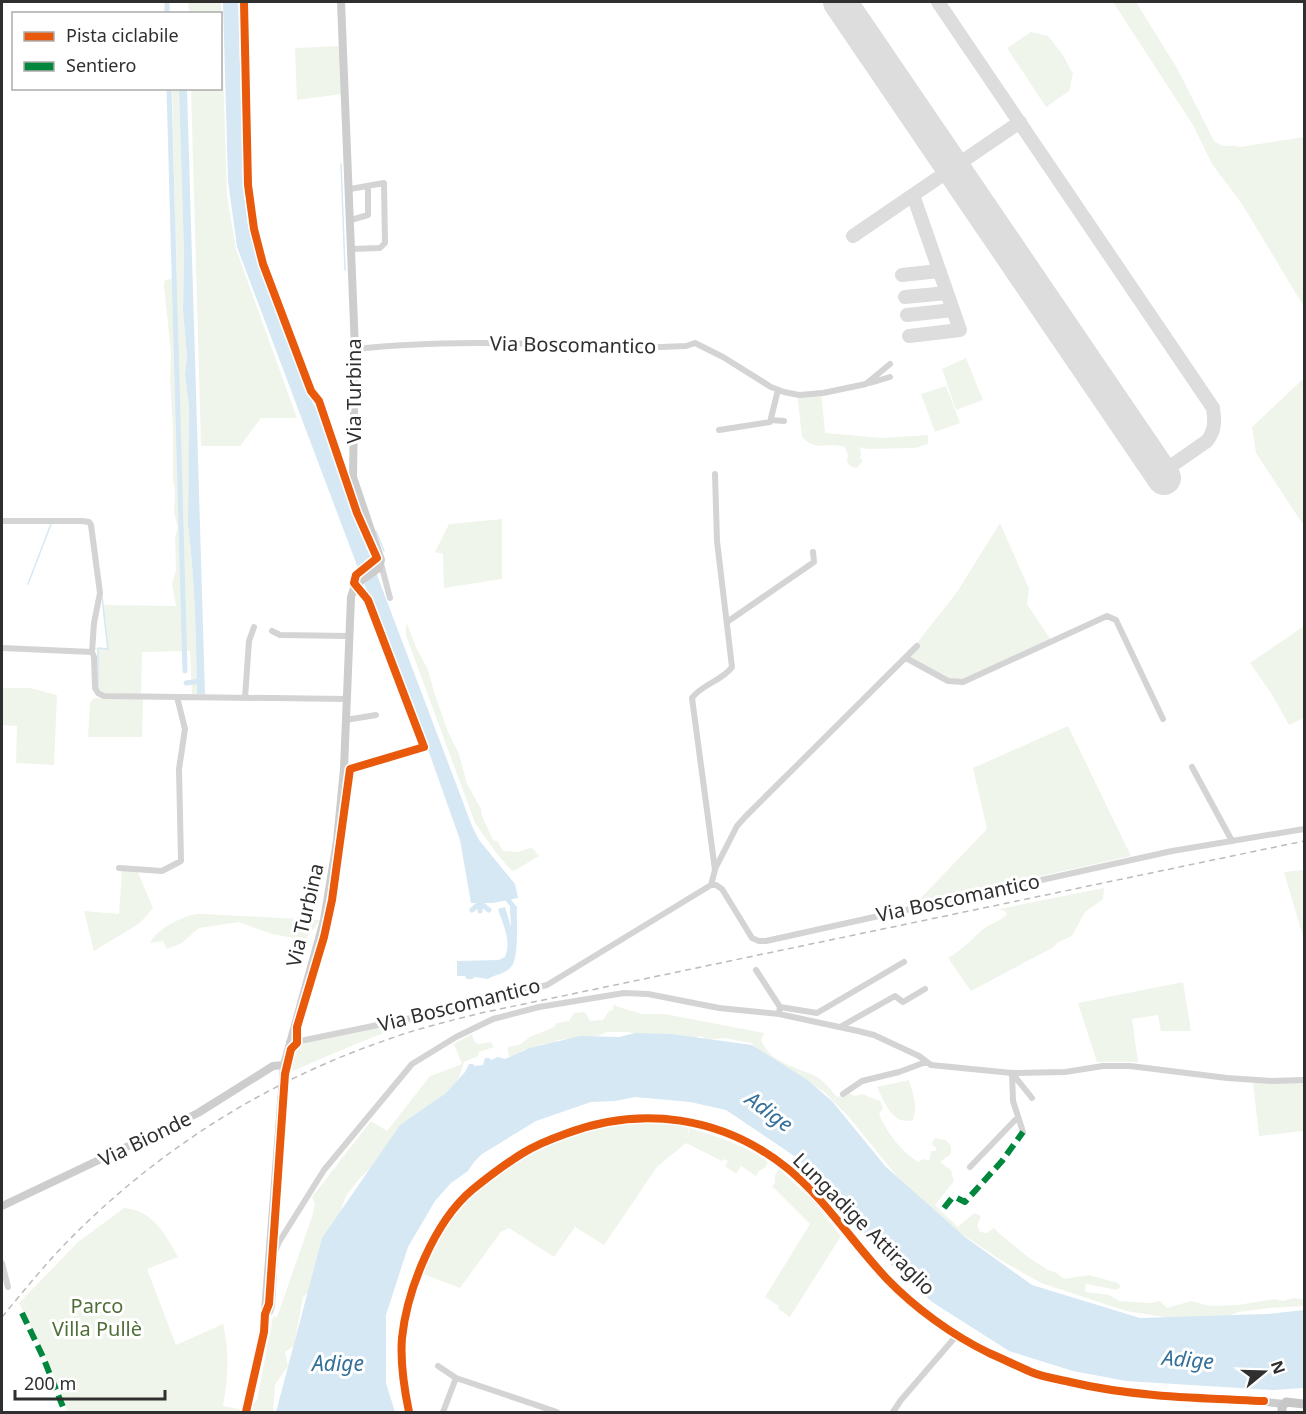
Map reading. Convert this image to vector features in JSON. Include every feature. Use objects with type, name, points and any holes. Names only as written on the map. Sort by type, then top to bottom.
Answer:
[{"type":"main road","name":"Lungadige Attiraglio","points":[[1285,1407],[1305,1404]]},
{"type":"main road","points":[[1285,1407],[1298,1406],[1299,1413],[1305,1410]]},
{"type":"street","name":"Via Turbina","points":[[341,2],[355,349],[353,477],[380,552],[379,566],[390,598]]},
{"type":"street","points":[[350,189],[384,183],[385,243],[380,248],[352,249]]},
{"type":"street","points":[[351,220],[368,215],[368,186]]},
{"type":"street","name":"Via Boscomantico","points":[[355,349],[493,343],[661,347],[686,346],[695,343],[778,390],[799,395],[823,393],[890,377]]},
{"type":"street","name":"Via Boscomantico","points":[[866,384],[890,364]]},
{"type":"street","points":[[771,420],[778,390]]},
{"type":"street","points":[[719,430],[771,420],[784,421]]},
{"type":"street","points":[[715,474],[717,541],[732,667],[724,676],[696,693],[692,698],[715,870]]},
{"type":"street","points":[[2,521],[82,521],[91,525],[100,593],[94,623],[92,652],[95,688],[98,693],[104,696],[346,699]]},
{"type":"street","points":[[727,622],[814,562],[813,552]]},
{"type":"street","name":"Via Turbina","points":[[246,1413],[264,1332],[284,1065],[327,908],[337,841],[344,769],[351,597],[358,583],[379,566]]},
{"type":"street","points":[[906,658],[948,681],[963,682],[1107,616],[1112,616],[1116,620],[1163,719]]},
{"type":"street","points":[[245,698],[249,641],[254,627]]},
{"type":"street","points":[[272,632],[280,635],[348,636]]},
{"type":"street","points":[[711,885],[715,870],[737,826],[916,646]]},
{"type":"street","points":[[2,648],[92,652]]},
{"type":"street","points":[[119,868],[162,871],[181,861],[179,770],[185,729],[177,697]]},
{"type":"street","points":[[346,720],[376,715]]},
{"type":"street","points":[[1192,766],[1232,842]]},
{"type":"street","name":"Via Boscomantico","points":[[289,1042],[407,1019],[518,994],[547,985],[711,885],[722,889],[752,938],[759,941],[1125,860],[1305,829]]},
{"type":"street","points":[[265,1314],[270,1312],[272,1306],[276,1247],[312,1186],[412,1064],[465,1032],[502,1016],[539,1006],[624,993],[648,994],[720,1008],[817,1012],[904,963]]},
{"type":"street","points":[[756,970],[779,1010],[874,1035],[931,1065],[1012,1073],[1065,1072],[1102,1066],[1130,1066],[1227,1078],[1272,1081],[1305,1080]]},
{"type":"street","points":[[840,1027],[895,996],[903,1002],[925,989]]},
{"type":"street","points":[[843,1094],[862,1081],[920,1066],[927,1062]]},
{"type":"street","name":"Via Bionde","points":[[2,1206],[198,1113],[273,1066],[284,1065]]},
{"type":"street","points":[[1012,1073],[1032,1098]]},
{"type":"street","points":[[1012,1073],[1013,1101],[1023,1132]]},
{"type":"street","points":[[970,1167],[1017,1117]]},
{"type":"street","name":"Lungadige Attiraglio","points":[[409,1413],[404,1389],[402,1337],[412,1290],[432,1243],[444,1223],[467,1194],[525,1151],[586,1126],[614,1120],[655,1118],[679,1120],[732,1134],[788,1169],[906,1296],[957,1335],[985,1351],[1033,1372],[1096,1388],[1180,1397],[1264,1401],[1285,1407]]},
{"type":"street","points":[[2,1263],[9,1287]]},
{"type":"street","points":[[893,1413],[901,1400],[957,1335]]},
{"type":"street","points":[[438,1366],[456,1378],[557,1413]]},
{"type":"street","points":[[443,1413],[456,1378]]},
{"type":"green space","points":[[188,2],[221,2],[221,12],[189,12]]},
{"type":"green space","points":[[1113,2],[1136,2],[1178,70],[1214,141],[1225,146],[1240,147],[1304,137],[1304,307],[1242,204],[1212,164],[1193,125]]},
{"type":"green space","points":[[1031,32],[1048,36],[1063,55],[1073,74],[1069,91],[1046,107],[1007,48]]},
{"type":"green space","points":[[222,34],[227,196],[236,249],[297,418],[261,418],[240,446],[201,446],[191,90],[222,90]]},
{"type":"green space","points":[[340,46],[342,94],[297,100],[295,48]]},
{"type":"green space","points":[[172,90],[179,90],[184,254],[183,311],[187,356],[185,374],[189,407],[188,525],[194,588],[197,694],[192,694],[190,651],[142,652],[141,694],[104,693],[98,688],[95,648],[107,648],[102,605],[176,606],[172,584],[176,570],[175,537],[178,528],[174,513],[171,353],[164,285],[165,280],[172,279],[172,289],[175,292],[177,288],[176,242],[170,230],[175,216]]},
{"type":"green space","points":[[966,358],[983,400],[956,410],[942,369]]},
{"type":"green space","points":[[1304,378],[1304,526],[1256,453],[1252,427]]},
{"type":"green space","points":[[946,386],[960,423],[935,432],[921,394]]},
{"type":"green space","points":[[821,390],[825,433],[882,438],[928,435],[928,444],[915,448],[867,449],[860,447],[861,456],[859,458],[862,462],[857,468],[850,466],[847,462],[845,447],[818,446],[807,442],[802,437],[797,393]]},
{"type":"green space","points":[[502,519],[502,579],[444,588],[443,554],[435,552],[449,524]]},
{"type":"green space","points":[[1000,523],[1029,589],[1027,604],[1051,640],[962,681],[947,678],[906,657],[957,592]]},
{"type":"green space","points":[[407,624],[428,670],[448,732],[459,754],[467,784],[481,809],[493,840],[498,842],[503,851],[518,852],[530,848],[539,856],[519,868],[512,871],[475,823],[406,635]]},
{"type":"green space","points":[[1304,626],[1304,718],[1289,725],[1271,693],[1250,663]]},
{"type":"green space","points":[[2,688],[30,688],[57,695],[54,765],[16,763],[17,726],[2,725]]},
{"type":"green space","points":[[94,698],[143,699],[142,737],[88,737],[90,703]]},
{"type":"green space","points":[[1068,726],[1131,856],[915,904],[987,829],[973,768]]},
{"type":"green space","points":[[122,869],[137,870],[153,908],[140,923],[94,951],[84,911],[119,914]]},
{"type":"green space","points":[[1303,870],[1304,874],[1304,940],[1284,872]]},
{"type":"green space","points":[[1104,888],[1103,899],[1085,912],[1072,936],[971,991],[948,958],[985,928],[1007,914],[999,909]]},
{"type":"green space","points":[[196,914],[320,920],[305,940],[272,934],[239,922],[199,928],[182,943],[167,949],[163,941],[150,943],[170,924]]},
{"type":"green space","points":[[1183,982],[1191,1031],[1161,1031],[1158,1015],[1132,1019],[1138,1062],[1097,1062],[1078,1003]]},
{"type":"green space","points":[[613,1005],[642,1014],[665,1014],[764,1033],[761,1040],[771,1054],[820,1079],[837,1097],[849,1093],[854,1096],[862,1094],[880,1101],[883,1108],[879,1114],[886,1128],[900,1147],[918,1162],[923,1159],[929,1161],[931,1151],[936,1151],[932,1144],[935,1138],[946,1140],[951,1146],[951,1154],[940,1162],[951,1170],[954,1181],[935,1205],[958,1227],[974,1213],[981,1216],[977,1226],[980,1232],[987,1233],[994,1228],[1028,1257],[1064,1279],[1089,1275],[1118,1283],[1121,1286],[1117,1290],[1086,1284],[1087,1292],[1109,1295],[1119,1301],[1150,1303],[1160,1301],[1167,1308],[1191,1301],[1210,1306],[1238,1305],[1275,1299],[1283,1301],[1293,1298],[1304,1299],[1304,1306],[1270,1308],[1238,1312],[1229,1316],[1183,1320],[1126,1311],[1041,1283],[1002,1261],[953,1228],[900,1180],[848,1116],[824,1092],[756,1050],[752,1043],[724,1038],[708,1040],[701,1036],[696,1038],[644,1036],[628,1032],[608,1032],[597,1036],[558,1040],[550,1045],[543,1044],[531,1050],[523,1050],[512,1059],[508,1054],[508,1047],[519,1045],[530,1037],[554,1027],[557,1023],[569,1021],[574,1013],[585,1012],[590,1021],[603,1020],[609,1011],[613,1010]]},
{"type":"green space","points":[[423,1018],[358,1043],[288,1073],[294,1045]]},
{"type":"green space","points":[[472,1034],[474,1041],[478,1044],[491,1042],[494,1047],[479,1052],[478,1056],[464,1062],[452,1091],[359,1179],[346,1196],[311,1291],[303,1297],[294,1346],[285,1352],[288,1366],[275,1385],[273,1412],[250,1412],[252,1404],[257,1400],[273,1317],[277,1317],[312,1217],[315,1204],[312,1197],[371,1121],[387,1131],[430,1076],[462,1064],[454,1044]]},
{"type":"green space","points":[[909,1080],[915,1110],[913,1120],[906,1121],[890,1111],[877,1087]]},
{"type":"green space","points":[[1253,1082],[1304,1082],[1304,1131],[1259,1136]]},
{"type":"green space","points":[[629,1122],[677,1124],[689,1128],[687,1139],[690,1128],[740,1146],[768,1162],[756,1176],[741,1166],[736,1174],[725,1166],[728,1161],[724,1159],[722,1161],[686,1143],[657,1167],[604,1245],[575,1227],[554,1257],[509,1228],[501,1232],[460,1288],[423,1274],[437,1244],[455,1216],[474,1194],[496,1175],[520,1159],[573,1135]]},
{"type":"green space","points":[[779,1169],[810,1198],[841,1236],[790,1317],[765,1297],[810,1224],[772,1186]]},
{"type":"green space","name":"Parco Villa Pullè","points":[[124,1208],[150,1218],[163,1232],[178,1257],[147,1269],[176,1345],[223,1324],[228,1365],[223,1406],[243,1410],[243,1412],[68,1412],[51,1369],[19,1303],[78,1242]]},
{"type":"water","points":[[223,2],[238,2],[244,193],[248,225],[258,259],[314,406],[317,405],[328,437],[329,448],[472,826],[479,840],[515,884],[518,898],[493,903],[471,903],[460,840],[424,738],[237,247],[228,181]]},
{"type":"water","points":[[179,90],[187,90],[205,694],[197,694],[194,588],[188,525],[189,407],[185,374],[187,356],[183,311],[184,254]]},
{"type":"water","points":[[510,906],[517,906],[516,949],[510,968],[488,979],[475,977],[467,979],[465,976],[457,976],[457,961],[499,960],[505,957],[508,945],[498,909],[505,907],[511,927]]},
{"type":"water","name":"Adige","points":[[635,1033],[671,1034],[752,1045],[806,1079],[832,1101],[886,1167],[965,1237],[1032,1285],[1140,1318],[1267,1314],[1304,1310],[1304,1388],[1273,1390],[1126,1381],[1073,1371],[1009,1351],[932,1302],[887,1261],[830,1191],[797,1158],[781,1147],[726,1110],[690,1102],[635,1097],[591,1102],[536,1121],[482,1154],[468,1171],[451,1183],[435,1201],[408,1247],[386,1315],[386,1383],[395,1412],[276,1412],[322,1238],[400,1125],[446,1093],[465,1072],[469,1064],[483,1065],[485,1058],[505,1059],[530,1048],[580,1036],[619,1037]]},
{"type":"waterway","points":[[167,2],[167,12]]},
{"type":"waterway","points":[[169,90],[185,671]]},
{"type":"waterway","points":[[341,164],[345,270]]},
{"type":"waterway","points":[[28,584],[51,524]]},
{"type":"waterway","points":[[376,531],[384,551]]},
{"type":"waterway","points":[[98,688],[98,648],[108,649],[102,596]]},
{"type":"waterway","points":[[186,683],[200,681]]},
{"type":"waterway","points":[[480,896],[480,911]]},
{"type":"waterway","points":[[505,896],[513,906],[513,913]]},
{"type":"waterway","points":[[480,903],[489,910]]},
{"type":"waterway","points":[[472,910],[480,903]]},
{"type":"taxiway","points":[[938,2],[1213,408],[1214,426],[1207,441],[1161,473]]},
{"type":"taxiway","points":[[853,236],[1020,122]]},
{"type":"taxiway","points":[[909,336],[960,330],[913,195]]},
{"type":"taxiway","points":[[902,275],[939,271]]},
{"type":"taxiway","points":[[905,297],[947,293]]},
{"type":"taxiway","points":[[907,315],[953,310]]},
{"type":"runway","points":[[840,2],[1164,478]]},
{"type":"railway","points":[[2,1317],[56,1254],[99,1211],[174,1150],[214,1122],[256,1098],[343,1056],[389,1039],[481,1013],[1304,841]]},
{"type":"marked path","points":[[944,1208],[952,1198],[965,1202],[1002,1161],[1023,1132]]},
{"type":"marked path","points":[[22,1313],[65,1412]]},
{"type":"cycle path","points":[[244,2],[248,185],[254,229],[263,264],[311,391],[319,401],[357,513],[377,558],[356,575],[354,583],[368,600],[424,747],[350,769],[332,900],[324,937],[297,1027],[297,1043],[291,1049],[285,1074],[269,1304],[265,1314],[264,1332],[246,1412]]},
{"type":"cycle path","points":[[409,1412],[402,1357],[405,1319],[416,1279],[434,1238],[458,1204],[503,1166],[544,1142],[594,1125],[652,1118],[708,1127],[762,1150],[787,1168],[814,1193],[874,1265],[910,1300],[948,1329],[989,1353],[1036,1374],[1094,1387],[1167,1396],[1264,1401]]}]
